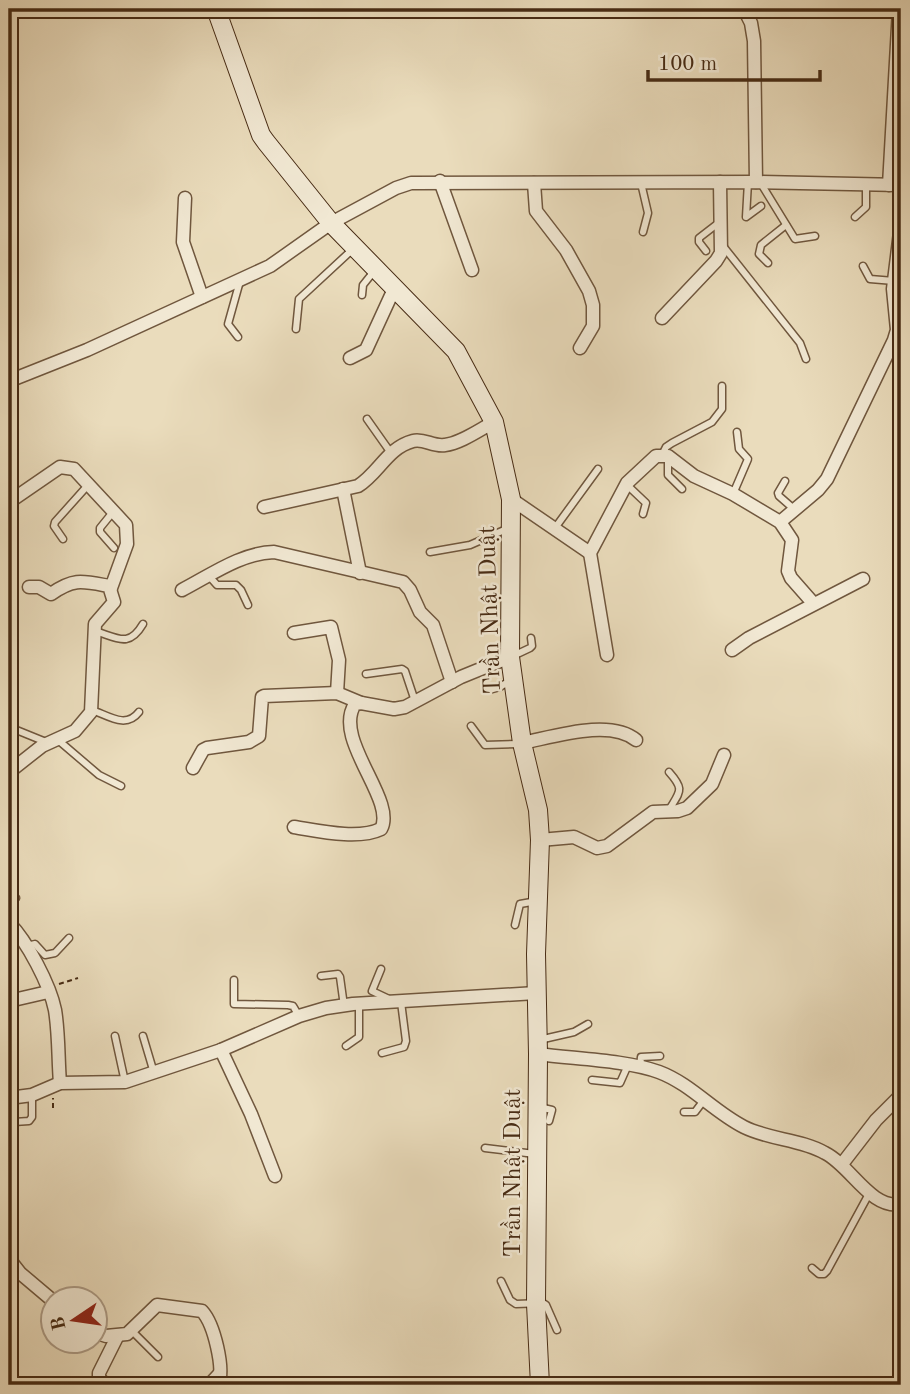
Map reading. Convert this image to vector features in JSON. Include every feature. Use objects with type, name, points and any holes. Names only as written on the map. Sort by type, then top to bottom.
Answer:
[{"type":"main road","name":"Trần Nhật Duật","points":[[216,9],[261,135],[331,223],[456,351],[494,422],[503,456],[511,499],[512,679],[522,743],[538,810],[540,840],[536,993],[536,1304],[540,1385]]},
{"type":"street","points":[[744,9],[751,23],[754,41],[754,182]]},
{"type":"street","points":[[9,381],[87,350],[283,259],[331,223],[396,188],[411,183],[754,182],[895,185],[900,9]]},
{"type":"street","points":[[440,181],[472,270]]},
{"type":"street","points":[[662,318],[716,261],[722,245],[720,182]]},
{"type":"street","points":[[534,183],[536,211],[566,250],[589,291],[593,305],[593,326],[580,348]]},
{"type":"street","points":[[185,198],[183,242],[202,297]]},
{"type":"street","points":[[780,522],[818,490],[894,340],[897,330],[894,281],[901,224]]},
{"type":"street","points":[[350,358],[366,350],[394,289]]},
{"type":"street","points":[[264,507],[358,486],[367,480],[391,453],[415,440],[438,445],[451,444],[494,422]]},
{"type":"street","points":[[607,655],[590,553],[626,484],[656,456],[665,456],[700,480],[733,494],[780,522],[792,540],[787,563],[791,578],[813,603]]},
{"type":"street","points":[[9,505],[12,500],[60,467],[74,469],[126,525],[127,539],[111,588],[114,603],[95,624],[92,710],[75,731],[52,741],[9,772]]},
{"type":"street","points":[[343,489],[360,573]]},
{"type":"street","points":[[511,499],[590,553]]},
{"type":"street","points":[[182,590],[247,556],[274,552],[407,585],[416,608],[436,631],[452,682]]},
{"type":"street","points":[[732,650],[813,603],[863,579]]},
{"type":"street","points":[[29,587],[39,587],[48,594],[66,583],[75,582],[111,588]]},
{"type":"street","points":[[293,633],[331,627],[339,660],[337,693]]},
{"type":"street","points":[[194,768],[203,750],[207,748],[249,742],[259,736],[264,696],[337,693],[361,703],[394,709],[416,703],[452,682],[510,657]]},
{"type":"street","points":[[294,827],[336,833],[369,833],[382,829],[382,807],[351,733],[351,711],[355,704],[361,703]]},
{"type":"street","points":[[522,743],[596,730],[628,733],[636,740]]},
{"type":"street","points":[[540,840],[574,837],[602,849],[653,812],[687,808],[712,784],[724,755]]},
{"type":"street","points":[[9,923],[27,946],[55,1012],[60,1083]]},
{"type":"street","points":[[9,1001],[47,990]]},
{"type":"street","points":[[9,1098],[32,1096],[60,1083],[125,1082],[221,1050],[299,1016],[344,1006],[536,993]]},
{"type":"street","points":[[538,1047],[659,1072],[677,1081],[745,1128],[814,1147],[842,1164],[877,1200],[887,1204],[901,1204]]},
{"type":"street","points":[[221,1050],[251,1114],[275,1176]]},
{"type":"street","points":[[842,1164],[876,1120],[901,1095]]},
{"type":"street","points":[[9,1259],[38,1288]]},
{"type":"street","points":[[108,1335],[117,1337],[132,1331],[156,1305],[197,1310],[208,1319],[221,1366],[218,1385]]},
{"type":"street","points":[[106,1385],[99,1378],[99,1373],[117,1337]]},
{"type":"lane","points":[[641,182],[648,213],[643,232]]},
{"type":"lane","points":[[754,182],[746,217],[761,206]]},
{"type":"lane","points":[[754,182],[798,240],[815,236]]},
{"type":"lane","points":[[855,217],[867,205],[866,184]]},
{"type":"lane","points":[[706,251],[699,238],[721,221]]},
{"type":"lane","points":[[768,263],[759,254],[761,245],[786,225]]},
{"type":"lane","points":[[722,245],[800,344],[806,359]]},
{"type":"lane","points":[[296,329],[299,299],[354,248]]},
{"type":"lane","points":[[863,266],[870,279],[894,281]]},
{"type":"lane","points":[[362,295],[363,285],[375,269]]},
{"type":"lane","points":[[238,337],[230,328],[228,320],[240,280]]},
{"type":"lane","points":[[682,489],[668,475],[666,447],[712,422],[722,409],[722,386]]},
{"type":"lane","points":[[367,419],[391,453]]},
{"type":"lane","points":[[733,494],[748,459],[739,449],[737,432]]},
{"type":"lane","points":[[555,528],[598,469]]},
{"type":"lane","points":[[785,481],[779,496],[795,510]]},
{"type":"lane","points":[[63,539],[54,526],[55,522],[89,484]]},
{"type":"lane","points":[[626,484],[646,503],[643,514]]},
{"type":"lane","points":[[114,511],[100,528],[100,532],[114,548]]},
{"type":"lane","points":[[430,552],[470,545],[510,527]]},
{"type":"lane","points":[[209,576],[217,585],[236,585],[248,605]]},
{"type":"lane","points":[[94,631],[131,639],[144,624]]},
{"type":"lane","points":[[510,657],[530,648],[531,638]]},
{"type":"lane","points":[[366,674],[402,669],[416,703]]},
{"type":"lane","points":[[489,690],[512,679]]},
{"type":"lane","points":[[92,710],[126,722],[133,720],[139,712]]},
{"type":"lane","points":[[471,726],[485,745],[522,743]]},
{"type":"lane","points":[[9,727],[52,741],[99,775],[121,786]]},
{"type":"lane","points":[[669,772],[681,790],[669,810]]},
{"type":"lane","points":[[9,894],[16,898]]},
{"type":"lane","points":[[515,925],[520,904],[538,901]]},
{"type":"lane","points":[[27,946],[35,944],[45,955],[55,953],[69,938]]},
{"type":"lane","points":[[381,969],[372,991],[397,1002],[406,1041],[404,1048],[382,1053]]},
{"type":"lane","points":[[321,976],[338,974],[344,1006]]},
{"type":"lane","points":[[234,980],[234,1004],[288,1005],[293,1006],[299,1016]]},
{"type":"lane","points":[[346,1046],[359,1037],[359,1004]]},
{"type":"lane","points":[[538,1047],[588,1024]]},
{"type":"lane","points":[[115,1036],[125,1082]]},
{"type":"lane","points":[[143,1036],[154,1073]]},
{"type":"lane","points":[[592,1080],[620,1083],[641,1057],[660,1056]]},
{"type":"lane","points":[[13,1122],[29,1121],[32,1117],[32,1096]]},
{"type":"lane","points":[[684,1112],[695,1112],[704,1100]]},
{"type":"lane","points":[[536,1106],[552,1110],[549,1121]]},
{"type":"lane","points":[[485,1148],[536,1154]]},
{"type":"lane","points":[[812,1268],[819,1274],[827,1271],[870,1192]]},
{"type":"lane","points":[[501,1281],[510,1300],[516,1304],[547,1305],[557,1330]]},
{"type":"lane","points":[[132,1331],[158,1357]]},
{"type":"lane","points":[[205,1385],[221,1366]]},
{"type":"path","points":[[47,990],[78,978]]}]
